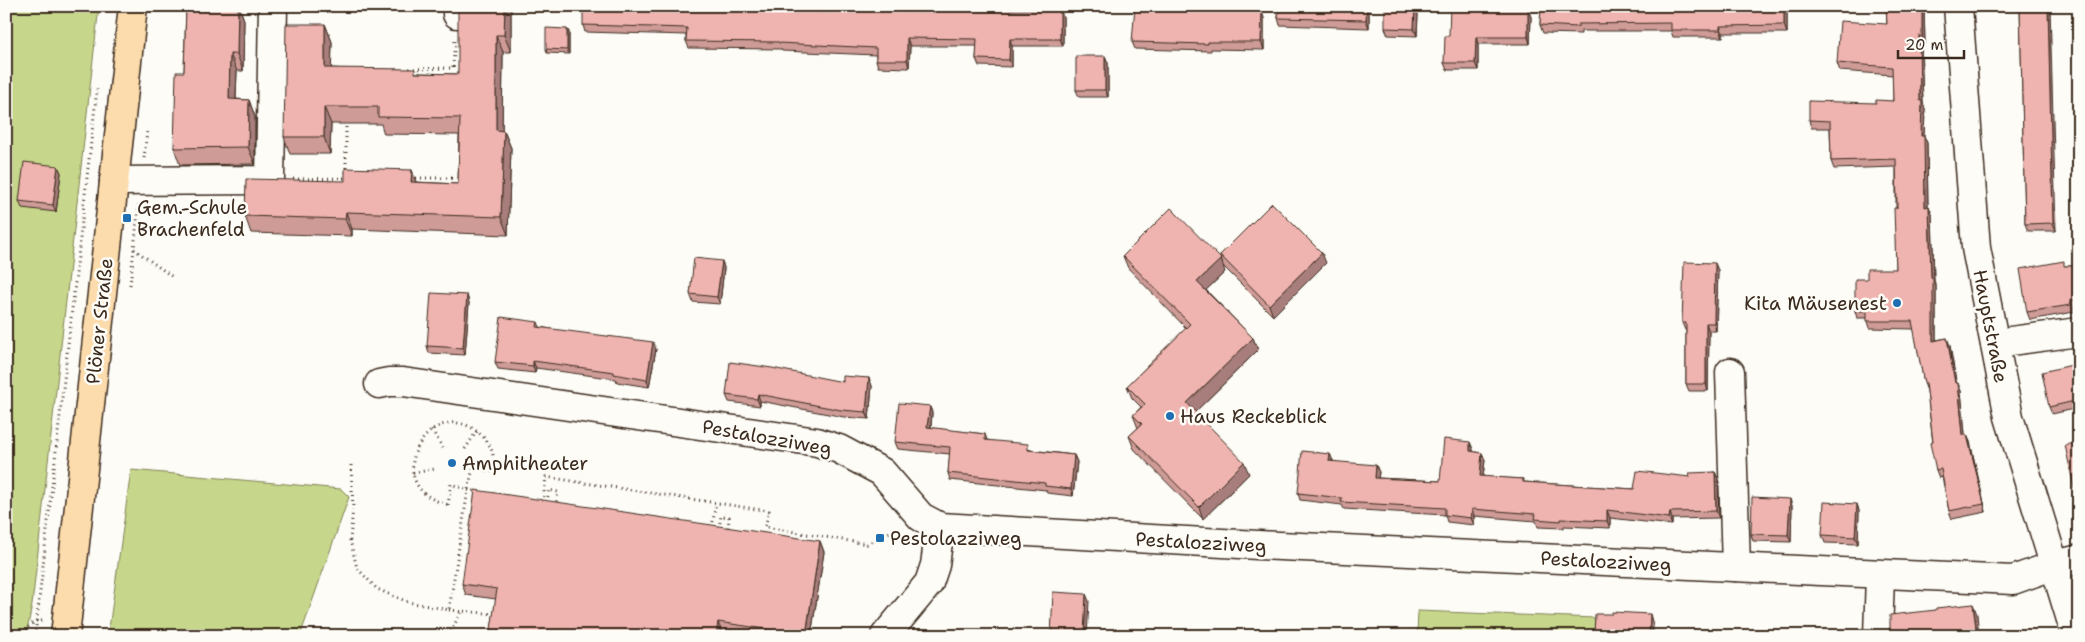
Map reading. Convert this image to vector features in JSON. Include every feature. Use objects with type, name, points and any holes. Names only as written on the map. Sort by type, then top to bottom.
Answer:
[{"type":"main road","name":"Plöner Straße","points":[[64,636],[133,6]]},
{"type":"street","points":[[114,181],[270,180],[273,6]]},
{"type":"street","name":"Hauptstraße","points":[[1958,6],[1976,248],[2009,417],[2067,562],[2076,636]]},
{"type":"street","points":[[1995,343],[2079,332]]},
{"type":"street","points":[[1730,372],[1736,567]]},
{"type":"street","name":"Pestalozziweg","points":[[379,384],[403,382],[817,442],[839,449],[882,472],[930,522],[1268,545],[2013,580],[2067,562]]},
{"type":"street","points":[[885,636],[929,583],[934,565],[930,522]]},
{"type":"street","points":[[1878,636],[1880,575]]},
{"type":"path","points":[[404,69],[453,68],[457,10]]},
{"type":"path","points":[[35,636],[97,85]]},
{"type":"path","points":[[346,119],[346,178]]},
{"type":"path","points":[[270,180],[355,178]]},
{"type":"path","points":[[404,178],[452,178]]},
{"type":"path","points":[[134,249],[174,278]]},
{"type":"path","points":[[449,610],[468,490],[473,468],[494,472],[494,458],[485,438],[477,431],[465,425],[452,424],[432,430],[419,442],[414,454],[413,473],[420,487],[431,498],[449,505],[451,484],[468,490],[487,493]]},
{"type":"path","points":[[432,430],[443,448]]},
{"type":"path","points":[[465,449],[477,431]]},
{"type":"path","points":[[351,465],[354,508],[350,540],[356,568],[378,590],[408,602],[449,610],[499,614]]},
{"type":"path","points":[[413,473],[435,469]]},
{"type":"path","points":[[543,502],[546,477],[769,511],[765,527],[867,544],[930,522]]},
{"type":"path","points":[[534,500],[548,502],[549,490],[558,492],[555,512]]},
{"type":"path","points":[[716,503],[712,527],[720,528],[721,516],[729,517],[727,538]]},
{"type":"path","points":[[449,636],[461,611]]},
{"type":"green space","points":[[6,6],[99,6],[32,605],[26,636],[6,636]]},
{"type":"green space","points":[[131,470],[341,489],[349,497],[300,636],[108,636]]},
{"type":"green space","points":[[1418,611],[1595,618],[1594,636],[1417,636]]},
{"type":"building","points":[[186,6],[238,6],[237,54],[230,54],[229,99],[249,100],[248,147],[174,148],[176,72],[184,72]]},
{"type":"building","points":[[463,6],[505,6],[504,35],[496,35],[496,130],[504,131],[501,217],[346,212],[345,219],[245,216],[246,179],[345,181],[345,168],[412,170],[411,182],[458,184],[460,118],[378,117],[378,107],[324,107],[324,137],[284,137],[286,24],[325,24],[325,68],[415,69],[415,73],[458,74],[458,10]]},
{"type":"building","points":[[583,6],[714,6],[714,9],[828,12],[828,6],[855,6],[855,11],[924,12],[925,6],[1011,8],[1011,10],[1060,9],[1060,39],[1010,39],[1009,60],[976,59],[977,39],[907,38],[907,60],[876,60],[876,48],[779,42],[686,41],[687,28],[583,25]]},
{"type":"building","points":[[1135,6],[1184,8],[1184,6],[1209,6],[1208,10],[1262,11],[1261,42],[1208,42],[1208,44],[1132,42]]},
{"type":"building","points":[[1279,6],[1367,6],[1366,20],[1278,18]]},
{"type":"building","points":[[1385,6],[1415,7],[1414,29],[1385,28]]},
{"type":"building","points":[[1450,6],[1471,6],[1471,9],[1528,9],[1528,37],[1476,37],[1475,63],[1444,63],[1445,36],[1449,36]]},
{"type":"building","points":[[1541,6],[1784,6],[1784,25],[1720,26],[1720,30],[1671,30],[1671,23],[1578,24],[1578,27],[1540,25]]},
{"type":"building","points":[[1886,6],[1922,6],[1922,36],[1919,36],[1920,101],[1922,101],[1921,136],[1924,136],[1925,207],[1929,206],[1931,278],[1933,278],[1933,341],[1947,338],[1955,383],[1958,383],[1963,435],[1967,435],[1984,504],[1949,511],[1941,469],[1936,470],[1930,443],[1933,442],[1926,383],[1924,383],[1912,321],[1867,321],[1867,311],[1855,311],[1855,279],[1867,279],[1867,269],[1896,269],[1894,208],[1897,208],[1896,159],[1831,161],[1830,121],[1809,120],[1809,101],[1876,103],[1876,100],[1893,101],[1892,67],[1837,63],[1840,21],[1887,24]]},
{"type":"building","points":[[2020,6],[2048,6],[2053,223],[2025,224]]},
{"type":"building","points":[[546,28],[567,29],[567,50],[546,49]]},
{"type":"building","points":[[1076,56],[1105,56],[1105,90],[1076,90]]},
{"type":"building","points":[[24,162],[58,166],[53,205],[19,201]]},
{"type":"building","points":[[1272,203],[1322,253],[1269,305],[1220,255]]},
{"type":"building","points":[[1171,208],[1221,259],[1197,282],[1253,338],[1187,403],[1244,462],[1199,507],[1129,436],[1142,424],[1133,415],[1145,404],[1127,386],[1190,324],[1123,256]]},
{"type":"building","points":[[694,258],[722,261],[717,297],[690,294]]},
{"type":"building","points":[[2064,261],[2064,266],[2079,266],[2079,300],[2070,300],[2071,305],[2027,312],[2020,269]]},
{"type":"building","points":[[1684,262],[1715,263],[1714,323],[1706,323],[1706,384],[1686,384],[1686,323],[1682,323]]},
{"type":"building","points":[[431,293],[467,295],[463,348],[427,346]]},
{"type":"building","points":[[501,317],[538,322],[537,327],[653,342],[647,380],[614,374],[614,372],[533,361],[533,366],[495,362]]},
{"type":"building","points":[[730,362],[843,382],[843,376],[869,378],[866,412],[841,410],[758,394],[757,399],[726,395]]},
{"type":"building","points":[[2072,365],[2074,373],[2079,372],[2079,400],[2049,407],[2042,372]]},
{"type":"building","points":[[899,403],[930,406],[927,427],[985,434],[985,440],[1028,444],[1028,450],[1074,455],[1071,489],[1045,486],[1045,483],[948,473],[950,447],[895,442]]},
{"type":"building","points":[[1444,439],[1470,442],[1470,451],[1482,453],[1480,476],[1523,479],[1523,482],[1634,489],[1637,471],[1690,477],[1689,473],[1715,472],[1716,511],[1670,512],[1669,518],[1607,510],[1607,521],[1561,519],[1561,521],[1535,519],[1536,514],[1472,509],[1471,518],[1445,515],[1445,508],[1341,502],[1342,498],[1298,493],[1302,451],[1330,454],[1329,461],[1376,465],[1375,478],[1440,481]]},
{"type":"building","points":[[2079,442],[2079,511],[2065,445]]},
{"type":"building","points":[[475,490],[820,541],[806,635],[718,622],[716,636],[490,636],[497,589],[462,584]]},
{"type":"building","points":[[1752,497],[1790,499],[1788,535],[1751,534]]},
{"type":"building","points":[[1824,502],[1857,504],[1855,537],[1822,535]]},
{"type":"building","points":[[1053,592],[1086,594],[1084,636],[1051,636]]},
{"type":"building","points":[[1973,604],[1977,636],[1887,636],[1890,627],[1890,615]]},
{"type":"building","points":[[1612,612],[1650,614],[1649,636],[1594,636],[1595,614],[1612,614]]},
{"type":"place","name":"Gem.-Schule Brachenfeld","points":[[127,218]]},
{"type":"place","name":"Kita Mäusenest","points":[[1897,303]]},
{"type":"place","name":"Haus Reckeblick","points":[[1170,416]]},
{"type":"place","name":"Amphitheater","points":[[452,463]]},
{"type":"place","name":"Pestolazziweg","points":[[880,538]]}]
